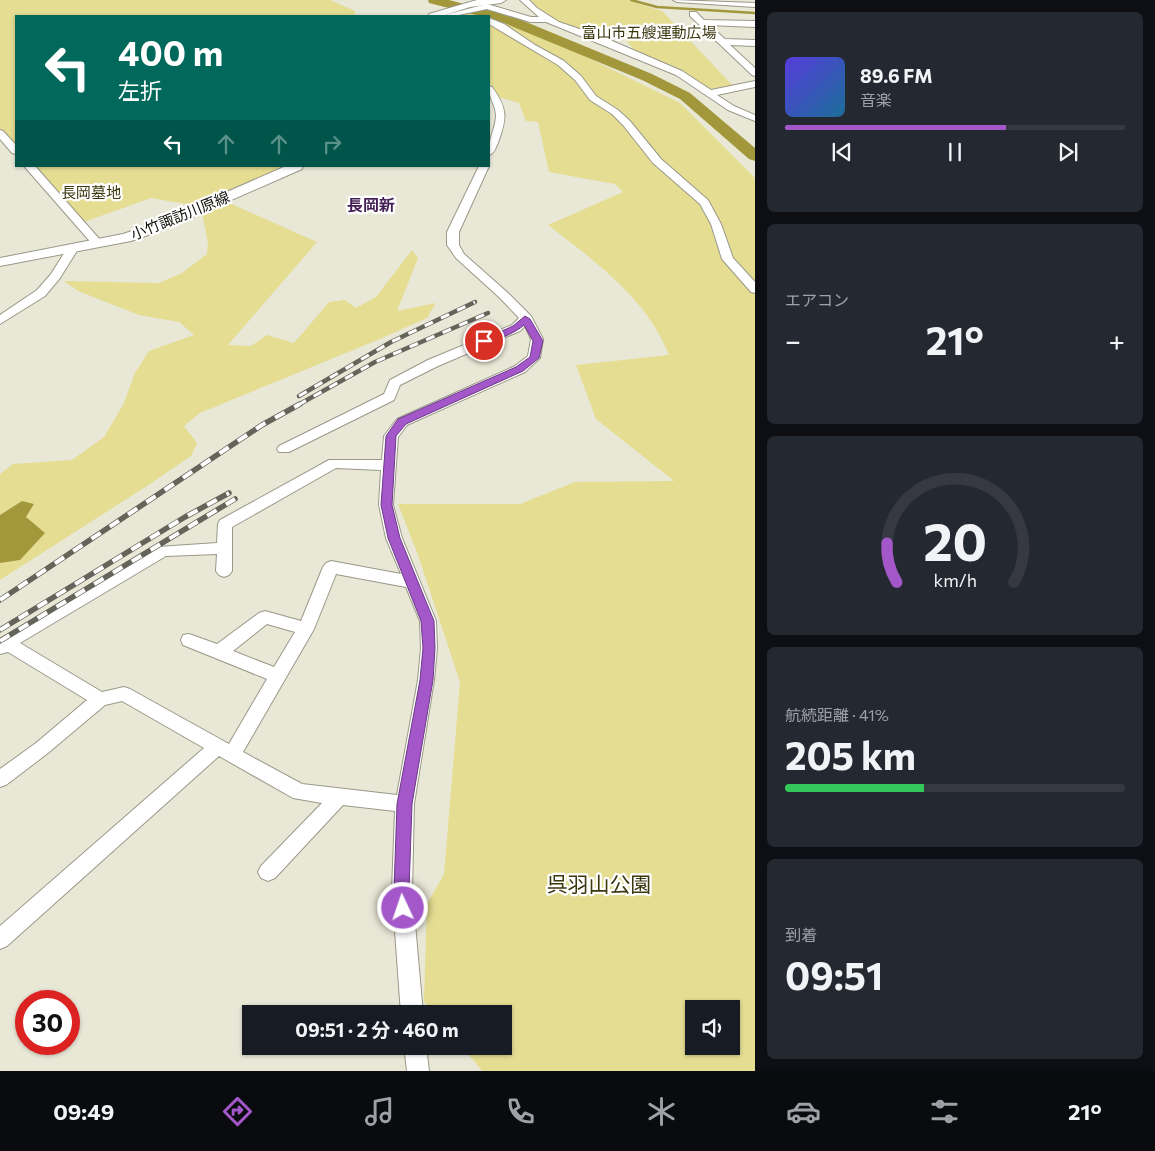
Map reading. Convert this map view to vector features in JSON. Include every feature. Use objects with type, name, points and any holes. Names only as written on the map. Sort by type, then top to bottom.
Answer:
[{"type":"main road","points":[[436,15],[471,4],[501,0]]},
{"type":"main road","name":"小竹諏訪川原線","points":[[0,262],[126,238],[163,225],[294,167]]},
{"type":"street","points":[[524,0],[547,19],[679,73],[730,108],[755,118]]},
{"type":"street","points":[[677,0],[725,2],[755,6]]},
{"type":"street","points":[[454,9],[487,6],[530,20],[547,19]]},
{"type":"street","points":[[454,9],[471,15]]},
{"type":"street","points":[[693,14],[755,72]]},
{"type":"street","points":[[490,22],[501,26],[532,47],[561,63],[578,78],[593,98],[615,112],[627,123],[657,161],[704,202],[716,224],[728,259],[755,289]]},
{"type":"street","points":[[703,22],[755,24]]},
{"type":"street","points":[[722,42],[755,43]]},
{"type":"street","points":[[710,93],[755,84]]},
{"type":"street","points":[[490,91],[502,111],[490,149]]},
{"type":"street","points":[[0,133],[15,150]]},
{"type":"street","points":[[30,167],[98,244]]},
{"type":"street","points":[[411,1005],[402,890],[404,804],[426,680],[429,648],[428,621],[394,538],[386,505],[388,466],[391,436],[402,422],[520,369],[534,358],[538,341],[518,308],[460,256],[453,245],[453,232],[484,167]]},
{"type":"street","points":[[0,320],[40,293],[56,276],[72,249]]},
{"type":"street","points":[[284,449],[389,397],[395,382],[516,328],[525,319]]},
{"type":"street","points":[[224,570],[225,524],[334,463],[388,466]]},
{"type":"street","points":[[4,646],[164,551],[224,548]]},
{"type":"street","points":[[0,939],[225,750],[278,676],[306,628],[331,567],[412,582]]},
{"type":"street","points":[[218,652],[265,617],[306,628]]},
{"type":"street","points":[[189,640],[278,676]]},
{"type":"street","points":[[4,646],[100,699]]},
{"type":"street","points":[[0,779],[42,748],[100,699],[124,694],[299,792],[338,798],[404,804]]},
{"type":"street","points":[[268,872],[338,798]]},
{"type":"street","points":[[416,1055],[418,1071]]},
{"type":"green space","points":[[0,0],[330,0],[355,11],[355,15],[15,15],[15,146],[0,129]]},
{"type":"green space","name":"富山市五艘運動広場","points":[[531,0],[627,0],[662,11],[734,87],[710,89],[692,77],[636,52],[618,31],[587,33],[579,31],[545,16]]},
{"type":"green space","name":"呉羽山公園","points":[[475,11],[489,15],[460,15]]},
{"type":"green space","name":"呉羽山公園","points":[[490,15],[510,21],[552,40],[680,103],[755,178],[755,1071],[482,1071],[469,1055],[512,1055],[512,1005],[427,1005],[424,1001],[427,904],[444,874],[460,682],[418,555],[398,504],[520,504],[575,482],[674,481],[596,419],[576,365],[669,355],[664,344],[644,312],[620,284],[592,259],[548,225],[623,192],[615,184],[549,172],[538,122],[526,121],[519,103],[499,97],[490,84]]},
{"type":"green space","name":"長岡墓地","points":[[35,167],[285,167],[197,206],[151,198],[84,222]]},
{"type":"green space","points":[[227,202],[317,242],[228,345],[251,346],[267,335],[294,343],[329,302],[345,300],[356,308],[376,297],[412,250],[418,258],[397,311],[436,303],[427,318],[200,413],[184,426],[197,443],[191,456],[0,580],[0,563],[20,560],[26,517],[34,504],[22,501],[0,515],[0,474],[13,464],[72,460],[104,437],[123,405],[135,373],[149,351],[194,335],[179,322],[139,315],[78,291],[64,281],[159,283],[182,273],[207,254],[208,243],[202,213]]},
{"type":"shaded area","points":[[22,501],[34,504],[26,517],[45,533],[20,560],[0,563],[0,515]]},
{"type":"waterway","points":[[434,0],[509,20],[647,77],[685,96],[755,156]]},
{"type":"waterway","points":[[631,0],[657,7],[755,13]]},
{"type":"railway","points":[[299,396],[391,342],[475,302]]},
{"type":"railway","points":[[298,405],[375,362],[488,313]]},
{"type":"railway","points":[[0,600],[262,425],[300,404]]},
{"type":"railway","points":[[0,630],[185,517],[229,493]]},
{"type":"railway","points":[[0,641],[235,499]]},
{"type":"district","name":"長岡新","points":[[371,204]]},
{"type":"route","points":[[403,908],[404,804],[426,680],[429,648],[428,621],[394,538],[386,505],[391,436],[402,422],[520,369],[534,358],[538,341],[525,319],[516,328],[484,341]]}]
